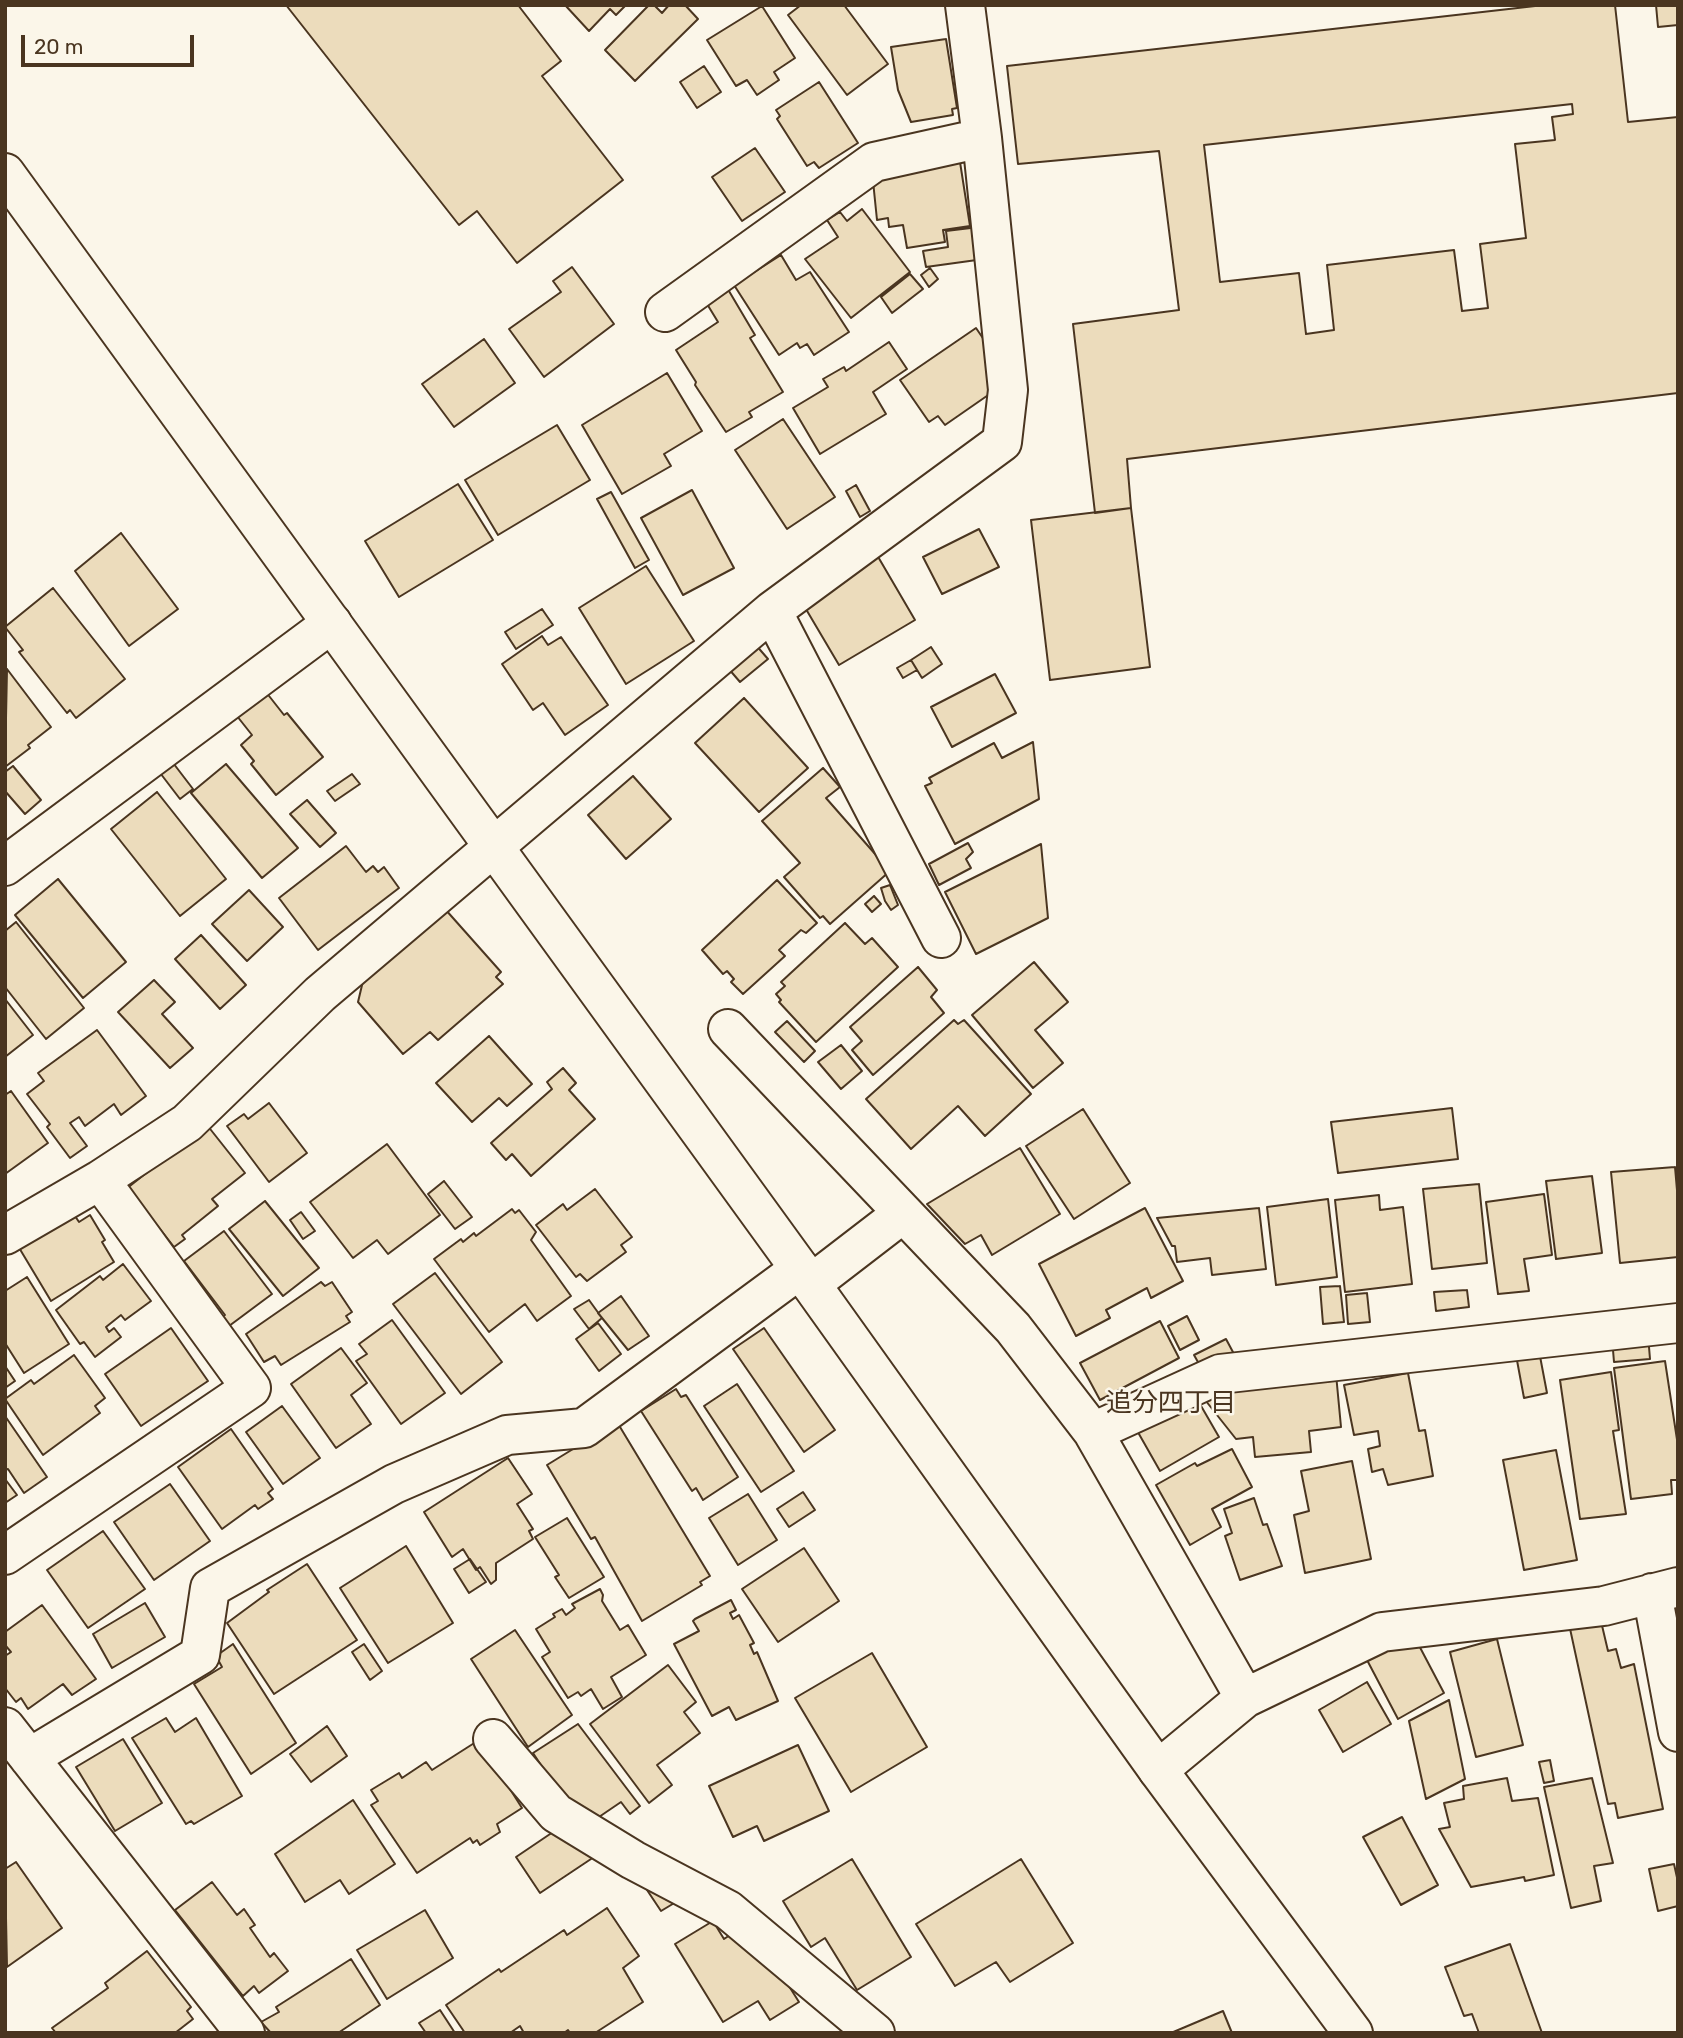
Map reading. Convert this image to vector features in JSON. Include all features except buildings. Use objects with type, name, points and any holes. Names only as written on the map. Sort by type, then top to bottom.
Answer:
[{"type":"street","points":[[5,1235],[100,1180],[187,1122],[320,994],[772,611],[1002,442],[1008,390],[982,138],[965,5]]},
{"type":"street","points":[[664,312],[874,162],[982,138]]},
{"type":"street","points":[[5,173],[806,1277],[1158,1770],[1353,2033]]},
{"type":"street","points":[[772,611],[942,938]]},
{"type":"street","points":[[5,866],[332,623]]},
{"type":"street","points":[[728,1029],[1013,1328],[1093,1432],[1245,1698]]},
{"type":"street","points":[[5,1555],[251,1388],[100,1180]]},
{"type":"street","points":[[29,1758],[200,1655],[210,1588],[394,1484],[507,1435],[584,1427],[902,1214]]},
{"type":"street","points":[[1093,1432],[1220,1374],[1678,1323]]},
{"type":"street","points":[[1158,1770],[1245,1698],[1382,1632],[1604,1606],[1665,1590],[1678,1732]]},
{"type":"street","points":[[5,1727],[245,2033]]},
{"type":"street","points":[[493,1739],[556,1814],[633,1860],[728,1910],[875,2033]]},
{"type":"district","name":"追分四丁目","points":[[1171,1403]]}]
